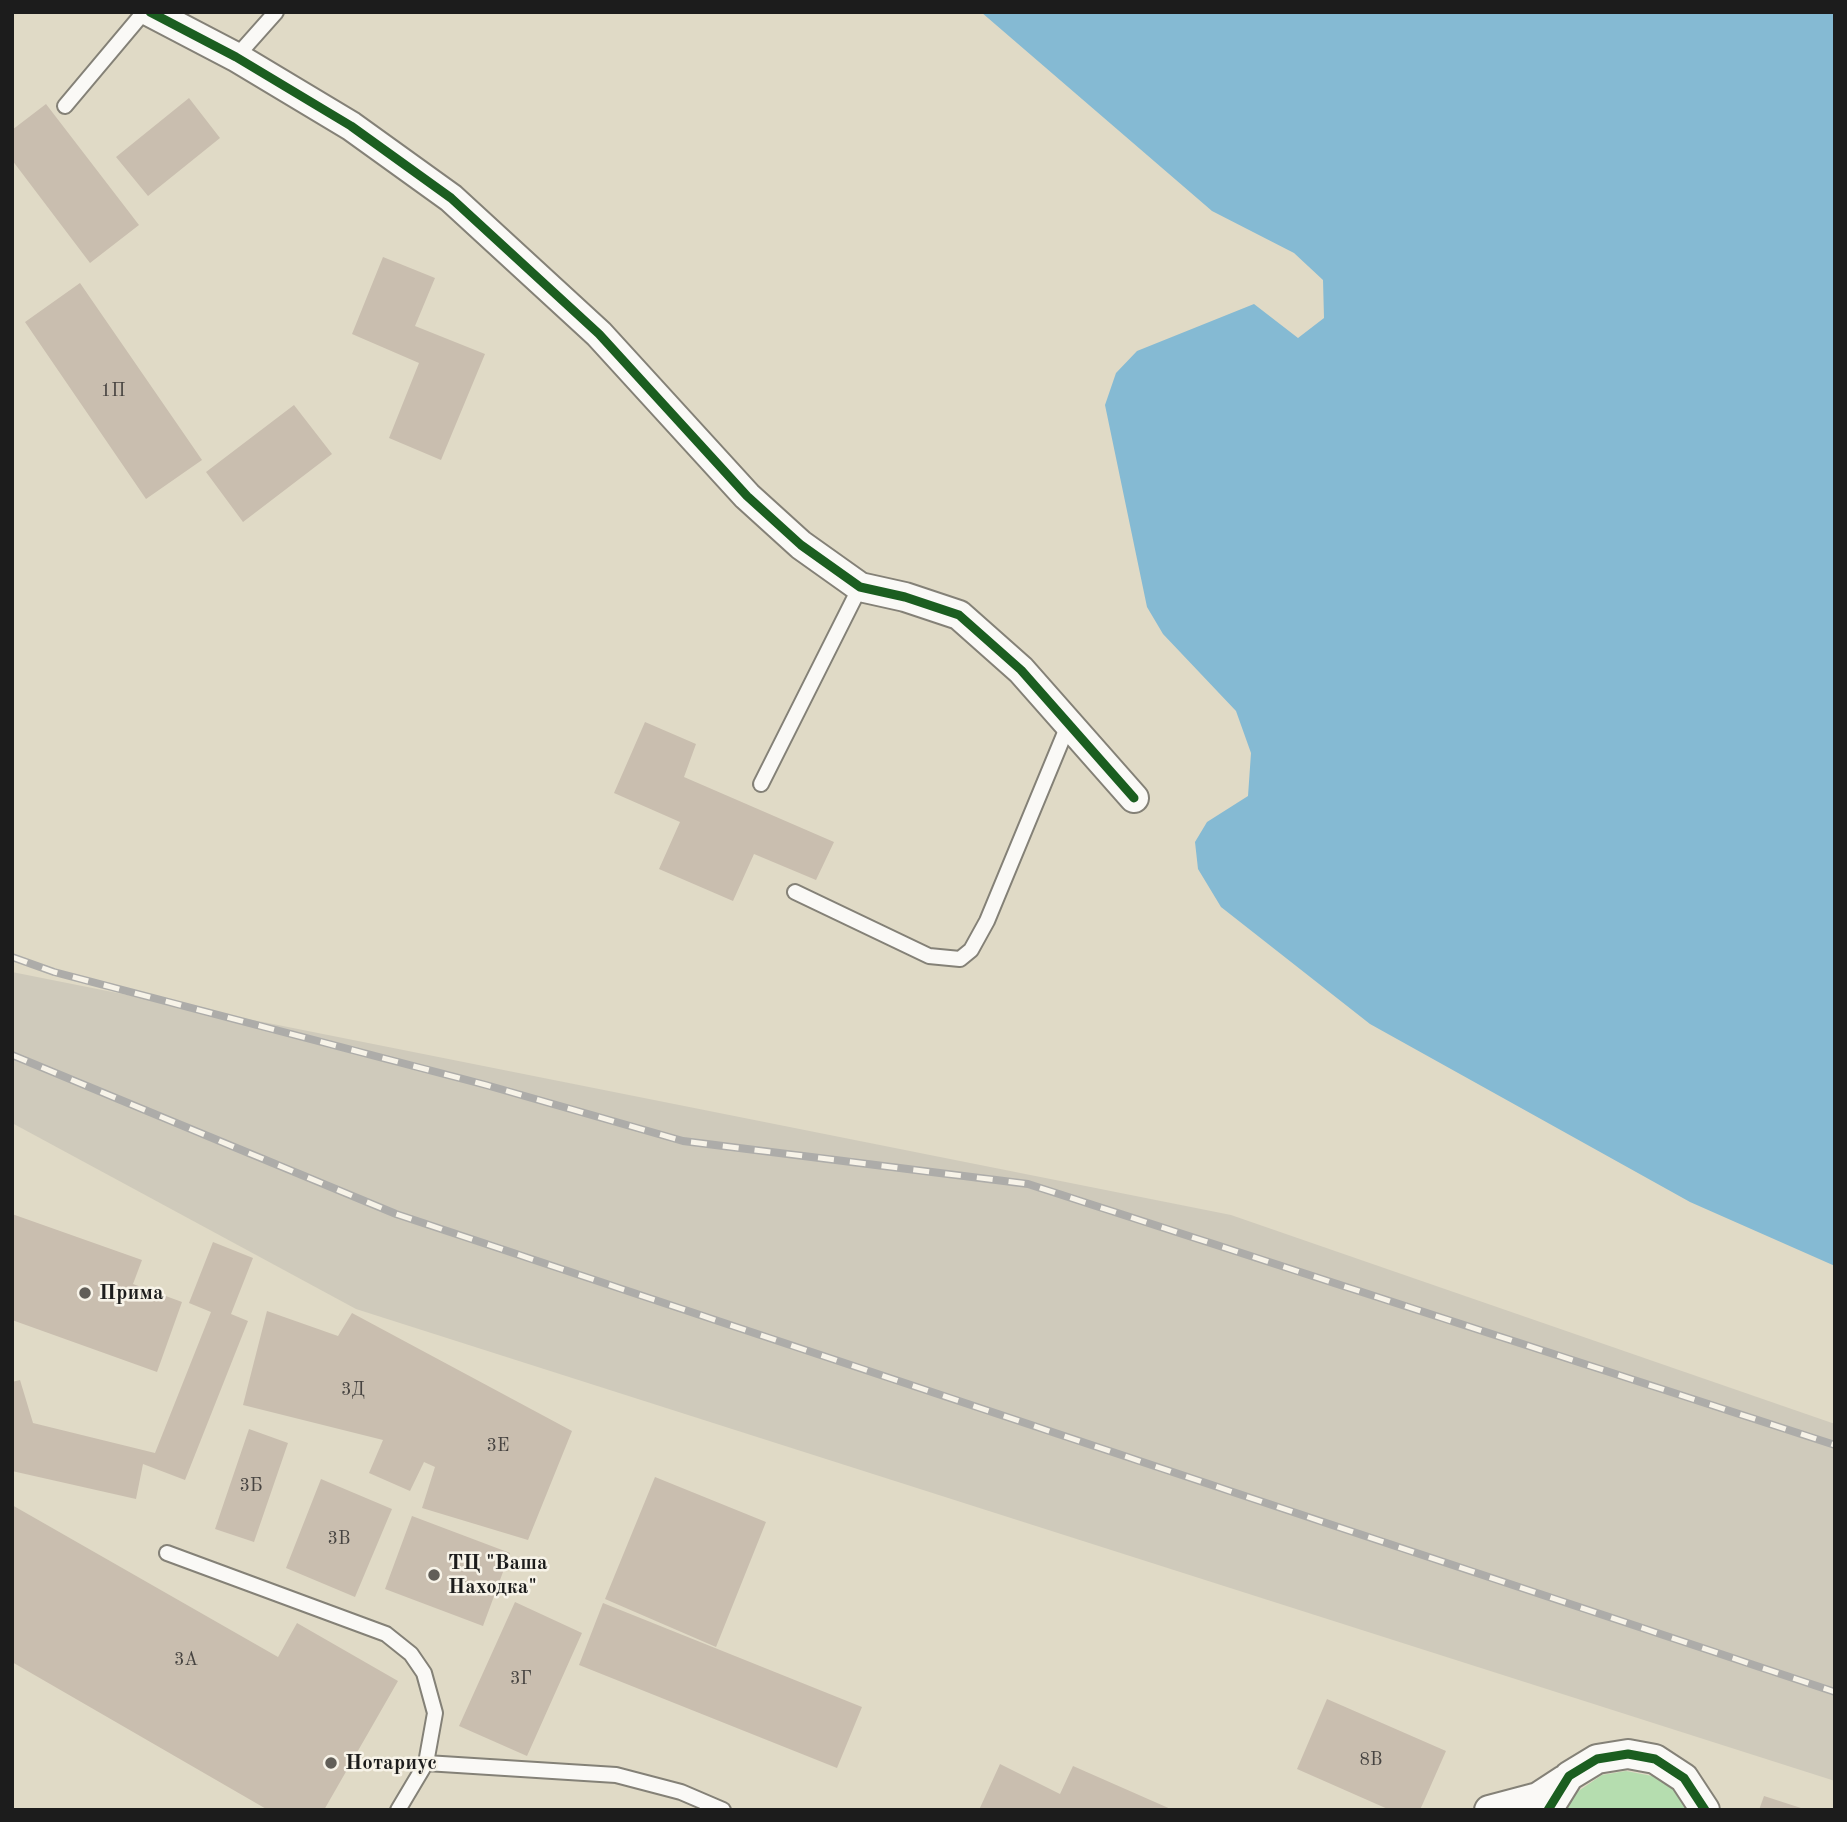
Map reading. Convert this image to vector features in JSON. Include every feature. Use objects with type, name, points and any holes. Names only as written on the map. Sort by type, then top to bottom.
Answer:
[{"type":"street","points":[[150,12],[236,57],[351,126],[451,198],[599,334],[747,496],[801,545],[860,587],[905,597],[959,615],[1021,670],[1134,798]]},
{"type":"street","points":[[1489,1810],[1538,1797],[1597,1759],[1628,1754],[1655,1759],[1685,1778],[1705,1810]]},
{"type":"street","points":[[1548,1810],[1569,1776]]},
{"type":"lane","points":[[65,106],[144,12]]},
{"type":"lane","points":[[236,57],[276,12]]},
{"type":"lane","points":[[761,784],[860,587]]},
{"type":"lane","points":[[795,892],[929,956],[960,959],[971,950],[986,921],[1069,723]]},
{"type":"lane","points":[[167,1553],[386,1634],[411,1654],[424,1673],[435,1713],[426,1763],[398,1810]]},
{"type":"lane","points":[[426,1763],[617,1775],[681,1792],[723,1810]]},
{"type":"shaded area","points":[[12,972],[1231,1215],[1835,1424],[1835,1781],[356,1309],[12,1123]]},
{"type":"green space","points":[[1626,1771],[1652,1776],[1674,1790],[1687,1810],[1565,1810],[1577,1792],[1602,1775]]},
{"type":"water","points":[[981,12],[1835,12],[1835,1266],[1690,1202],[1370,1024],[1221,907],[1198,869],[1195,842],[1207,822],[1248,796],[1251,753],[1236,711],[1163,634],[1147,607],[1105,405],[1116,373],[1137,351],[1254,304],[1298,338],[1324,318],[1323,280],[1294,253],[1212,211]]},
{"type":"building","points":[[189,98],[220,138],[148,196],[116,157]]},
{"type":"building","points":[[46,104],[139,225],[90,263],[12,160],[12,130]]},
{"type":"building","points":[[383,257],[435,278],[415,326],[485,354],[441,460],[389,438],[419,363],[352,334]]},
{"type":"building","points":[[80,283],[202,460],[146,499],[25,322]]},
{"type":"building","points":[[294,405],[332,454],[243,522],[206,472]]},
{"type":"building","points":[[645,722],[696,744],[684,777],[834,842],[816,880],[754,854],[733,901],[659,869],[680,822],[614,793]]},
{"type":"building","name":"Прима","points":[[12,1214],[142,1260],[133,1284],[182,1302],[157,1372],[12,1320]]},
{"type":"building","points":[[213,1242],[253,1258],[231,1314],[248,1321],[185,1480],[143,1464],[136,1499],[12,1471],[12,1382],[20,1380],[33,1423],[155,1453],[211,1312],[189,1303]]},
{"type":"building","points":[[267,1311],[338,1336],[352,1313],[572,1431],[528,1540],[422,1508],[435,1467],[424,1462],[410,1491],[369,1473],[383,1440],[243,1405]]},
{"type":"building","points":[[249,1429],[288,1443],[254,1542],[215,1529]]},
{"type":"building","points":[[655,1477],[766,1522],[716,1647],[605,1599]]},
{"type":"building","points":[[321,1479],[392,1509],[355,1597],[286,1568]]},
{"type":"building","points":[[12,1505],[278,1657],[297,1623],[398,1681],[324,1810],[268,1810],[12,1662]]},
{"type":"building","points":[[412,1516],[510,1553],[483,1626],[385,1589]]},
{"type":"building","points":[[515,1602],[582,1633],[527,1756],[459,1726]]},
{"type":"building","points":[[603,1603],[862,1707],[837,1768],[579,1665]]},
{"type":"building","points":[[1327,1699],[1446,1751],[1420,1810],[1390,1810],[1297,1769]]},
{"type":"building","points":[[1000,1764],[1060,1794],[1073,1766],[1173,1810],[979,1810]]},
{"type":"building","points":[[1764,1796],[1804,1809],[1804,1810],[1759,1810]]},
{"type":"railway","points":[[12,957],[54,972],[486,1085],[683,1141],[1028,1184],[1835,1445]]},
{"type":"railway","points":[[12,1055],[396,1214],[1835,1692]]},
{"type":"cycle path","points":[[150,12],[236,57],[351,126],[451,198],[599,334],[747,496],[801,545],[860,587],[905,597],[959,615],[1021,670],[1134,798]]},
{"type":"cycle path","points":[[1548,1810],[1569,1776],[1597,1759],[1628,1754],[1655,1759],[1684,1778],[1705,1810]]},
{"type":"place","name":"Прима","points":[[85,1293]]},
{"type":"place","name":"ТЦ \"Ваша Находка\"","points":[[434,1575]]},
{"type":"place","name":"Нотариус","points":[[331,1763]]}]
